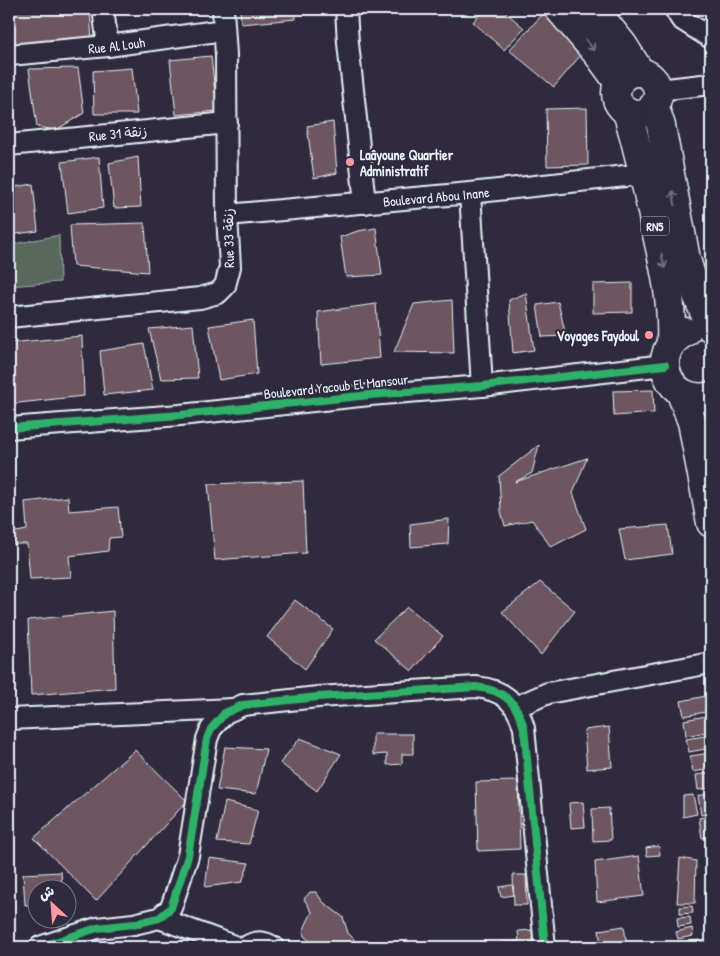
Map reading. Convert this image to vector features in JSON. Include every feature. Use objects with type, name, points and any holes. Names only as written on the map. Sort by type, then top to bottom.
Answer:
[{"type":"main road","name":"RN5","points":[[559,9],[600,57],[643,88]]},
{"type":"main road","name":"RN5","points":[[594,9],[623,45],[661,126],[686,259],[711,329],[690,330],[680,335],[668,354]]},
{"type":"main road","name":"RN5","points":[[643,88],[616,96],[618,102],[627,111],[644,174],[668,284],[672,316],[668,354],[670,380],[681,393],[692,422],[711,523]]},
{"type":"main road","points":[[681,393],[692,398],[711,396]]},
{"type":"street","points":[[103,9],[108,46]]},
{"type":"street","name":"Rue 33 زنقة","points":[[9,317],[200,298],[218,293],[224,286],[230,268],[227,215],[227,122],[222,9]]},
{"type":"street","points":[[346,9],[365,203]]},
{"type":"street","points":[[675,9],[681,19],[711,38]]},
{"type":"street","name":"Rue Al Louh","points":[[9,55],[108,46],[224,30]]},
{"type":"street","points":[[643,88],[711,84]]},
{"type":"street","name":"Rue 31 زنقة","points":[[9,145],[227,122]]},
{"type":"street","name":"Boulevard Abou Inane","points":[[227,215],[470,193],[644,174]]},
{"type":"street","points":[[470,193],[482,386]]},
{"type":"street","name":"Boulevard Yacoub El Mansour","points":[[9,428],[180,415],[370,394],[482,386],[668,354]]},
{"type":"street","points":[[516,707],[548,693],[711,663]]},
{"type":"street","points":[[40,947],[96,928],[134,924],[159,918],[171,908],[188,856],[207,738],[211,729],[224,713],[243,705],[318,697],[476,687],[499,692],[509,699],[516,707],[523,723],[528,751],[545,947]]},
{"type":"street","points":[[9,719],[232,709]]},
{"type":"street","points":[[159,918],[237,947]]},
{"type":"street","points":[[246,947],[255,942],[262,942],[273,947]]},
{"type":"green space","points":[[59,235],[60,282],[9,286],[9,245]]},
{"type":"building","points":[[9,9],[90,9],[92,43],[9,50]]},
{"type":"building","points":[[108,9],[151,9],[108,12]]},
{"type":"building","points":[[240,9],[295,9],[296,19],[241,24]]},
{"type":"building","points":[[484,9],[502,9],[524,28],[504,50],[473,22]]},
{"type":"building","points":[[544,13],[580,56],[554,87],[509,50]]},
{"type":"building","points":[[211,56],[217,111],[176,115],[170,60]]},
{"type":"building","points":[[78,68],[84,113],[56,130],[37,127],[29,69]]},
{"type":"building","points":[[132,68],[137,114],[94,114],[93,71]]},
{"type":"building","points":[[587,108],[588,165],[547,166],[546,109]]},
{"type":"building","points":[[333,122],[337,173],[314,178],[307,126]]},
{"type":"building","points":[[99,157],[103,208],[68,213],[62,162]]},
{"type":"building","points":[[138,157],[141,207],[114,208],[109,163]]},
{"type":"building","points":[[33,184],[38,231],[9,235],[9,188]]},
{"type":"building","points":[[145,223],[148,272],[73,266],[70,225]]},
{"type":"building","points":[[376,228],[382,275],[346,277],[340,237]]},
{"type":"building","points":[[632,283],[632,312],[593,313],[593,284]]},
{"type":"building","points":[[526,293],[534,350],[513,353],[509,300]]},
{"type":"building","points":[[452,300],[454,353],[394,352],[414,304]]},
{"type":"building","points":[[558,302],[566,336],[542,337],[537,305]]},
{"type":"building","points":[[376,304],[380,358],[321,364],[318,312]]},
{"type":"building","points":[[253,320],[257,374],[219,380],[209,326]]},
{"type":"building","points":[[193,325],[198,378],[161,379],[149,329]]},
{"type":"building","points":[[82,336],[84,396],[9,404],[9,343]]},
{"type":"building","points":[[144,344],[153,390],[104,395],[100,351]]},
{"type":"building","points":[[653,390],[654,413],[614,416],[613,391]]},
{"type":"building","points":[[539,445],[532,473],[515,482],[587,458],[573,493],[586,529],[551,547],[532,520],[505,526],[501,511],[499,476]]},
{"type":"building","points":[[303,481],[306,553],[215,560],[208,484]]},
{"type":"building","points":[[68,497],[69,511],[118,507],[121,537],[109,538],[108,551],[69,556],[71,577],[30,579],[27,544],[13,544],[11,533],[27,530],[25,502]]},
{"type":"building","points":[[449,519],[448,544],[411,547],[410,524]]},
{"type":"building","points":[[668,525],[672,554],[625,560],[619,529]]},
{"type":"building","points":[[540,582],[575,611],[541,655],[502,612]]},
{"type":"building","points":[[295,600],[333,629],[305,669],[267,637]]},
{"type":"building","points":[[407,607],[443,636],[412,671],[374,639]]},
{"type":"building","points":[[113,611],[115,688],[31,695],[28,620]]},
{"type":"building","points":[[711,695],[711,711],[684,716],[681,701]]},
{"type":"building","points":[[711,715],[711,731],[686,736],[684,720]]},
{"type":"building","points":[[609,727],[612,767],[587,769],[584,730]]},
{"type":"building","points":[[373,734],[413,734],[413,754],[402,754],[402,764],[387,765],[387,754],[373,755]]},
{"type":"building","points":[[711,735],[711,748],[689,752],[686,739]]},
{"type":"building","points":[[300,738],[341,754],[317,791],[280,763]]},
{"type":"building","points":[[225,747],[266,749],[256,794],[217,790]]},
{"type":"building","points":[[135,750],[187,801],[96,901],[78,883],[78,878],[73,878],[34,838]]},
{"type":"building","points":[[711,753],[711,769],[693,772],[690,756]]},
{"type":"building","points":[[711,773],[711,788],[698,790],[696,775]]},
{"type":"building","points":[[518,781],[520,849],[478,851],[476,782]]},
{"type":"building","points":[[711,793],[711,813],[701,815],[698,796]]},
{"type":"building","points":[[693,795],[697,814],[683,817],[683,796]]},
{"type":"building","points":[[225,802],[258,810],[249,844],[217,842]]},
{"type":"building","points":[[583,802],[585,827],[571,828],[569,803]]},
{"type":"building","points":[[609,808],[611,840],[593,841],[592,809]]},
{"type":"building","points":[[711,816],[711,837],[702,838],[699,818]]},
{"type":"building","points":[[711,843],[711,866],[708,867],[705,844]]},
{"type":"building","points":[[659,846],[660,855],[647,856],[646,848]]},
{"type":"building","points":[[639,856],[644,896],[597,902],[595,862]]},
{"type":"building","points":[[209,858],[249,863],[242,882],[205,887]]},
{"type":"building","points":[[680,858],[696,861],[695,903],[677,903]]},
{"type":"building","points":[[61,872],[61,878],[28,878],[28,905],[25,905],[23,874]]},
{"type":"building","points":[[513,875],[526,875],[527,905],[514,905]]},
{"type":"building","points":[[512,885],[514,895],[501,897],[499,887]]},
{"type":"building","points":[[310,892],[316,892],[323,902],[343,917],[348,933],[354,939],[353,947],[310,947],[311,942],[304,936],[303,931],[312,912],[304,899]]},
{"type":"building","points":[[692,906],[693,913],[680,914],[680,907]]},
{"type":"building","points":[[690,917],[691,925],[678,927],[677,918]]},
{"type":"building","points":[[624,926],[627,947],[601,947],[599,930]]},
{"type":"building","points":[[692,928],[693,936],[678,939],[676,932]]},
{"type":"building","points":[[532,930],[533,947],[501,947],[501,942],[519,941],[518,931]]},
{"type":"building","points":[[699,940],[700,947],[678,947],[678,943]]},
{"type":"cycle path","points":[[9,428],[180,415],[370,395],[482,386],[665,365]]},
{"type":"cycle path","points":[[40,947],[97,928],[134,924],[159,918],[171,908],[188,856],[207,739],[211,729],[225,713],[243,705],[318,697],[476,687],[494,691],[508,699],[517,711],[524,728],[545,947]]},
{"type":"place","name":"Laâyoune Quartier Administratif","points":[[350,162]]},
{"type":"place","name":"Voyages Faydoul","points":[[649,335]]}]
